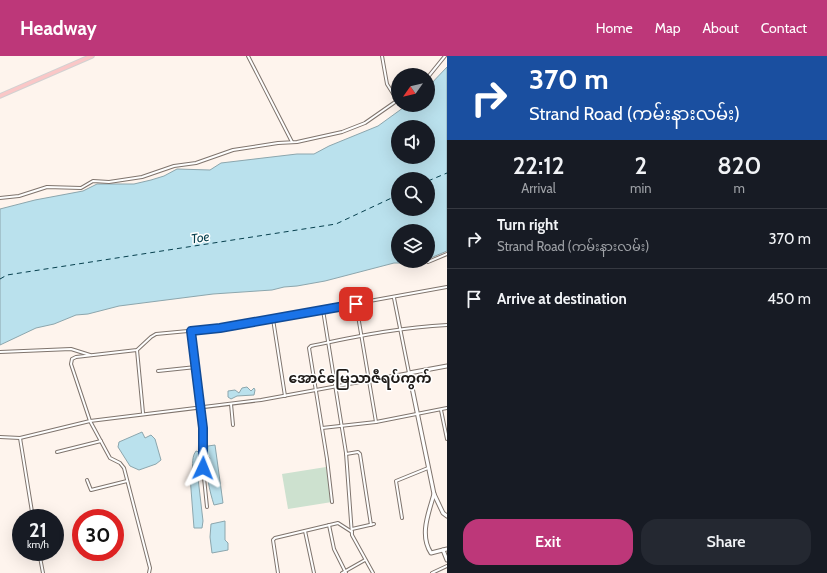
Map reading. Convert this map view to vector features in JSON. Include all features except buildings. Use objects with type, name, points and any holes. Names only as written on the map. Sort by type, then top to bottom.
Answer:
[{"type":"main road","points":[[0,96],[92,56]]},
{"type":"main road","points":[[447,366],[409,373],[434,494],[443,513],[447,516]]},
{"type":"main road","points":[[434,494],[426,524],[426,539],[431,552],[445,550],[447,560]]},
{"type":"street","points":[[248,56],[292,142]]},
{"type":"street","points":[[382,56],[387,84],[391,90]]},
{"type":"street","points":[[435,68],[445,56]]},
{"type":"street","points":[[0,198],[19,196],[47,187],[81,188],[93,181],[109,182],[142,177],[174,166],[196,164],[233,150],[292,142],[351,130],[370,120],[391,105]]},
{"type":"street","points":[[435,259],[447,254]]},
{"type":"street","points":[[149,573],[150,568],[124,468],[120,463],[110,458],[90,420],[71,364],[72,359],[137,350],[156,334],[220,328],[394,298],[447,287]]},
{"type":"street","points":[[0,436],[20,438],[90,420],[231,404],[285,396],[409,373],[394,298]]},
{"type":"street","points":[[356,304],[376,422]]},
{"type":"street","points":[[323,310],[346,454],[352,532],[373,573]]},
{"type":"street","points":[[273,319],[285,396]]},
{"type":"street","points":[[332,502],[317,390],[309,348],[310,346],[419,326],[447,325]]},
{"type":"street","points":[[191,331],[204,439],[203,468],[207,507]]},
{"type":"street","points":[[0,352],[71,349],[91,356]]},
{"type":"street","points":[[137,350],[143,413]]},
{"type":"street","points":[[158,371],[196,367]]},
{"type":"street","points":[[231,404],[233,425]]},
{"type":"street","points":[[322,428],[376,422],[418,415],[447,408]]},
{"type":"street","points":[[441,410],[446,425],[447,439]]},
{"type":"street","points":[[20,438],[32,509]]},
{"type":"street","points":[[57,452],[101,441]]},
{"type":"street","points":[[346,454],[358,452],[360,454],[373,524],[352,529]]},
{"type":"street","points":[[402,518],[396,481],[428,468]]},
{"type":"street","points":[[87,480],[91,490],[127,481]]},
{"type":"street","points":[[278,573],[274,538],[341,524],[352,532]]},
{"type":"street","points":[[329,526],[334,549],[344,573],[365,560]]},
{"type":"street","points":[[305,531],[314,573]]},
{"type":"street","points":[[41,561],[43,573]]},
{"type":"street","points":[[432,573],[447,566]]},
{"type":"green space","points":[[326,467],[332,502],[288,509],[282,474]]},
{"type":"water","name":"Toe","points":[[447,67],[447,251],[435,256],[435,224],[391,224],[391,264],[325,281],[272,290],[213,294],[119,306],[88,314],[76,315],[54,324],[36,328],[0,345],[0,209],[35,200],[83,191],[97,184],[134,184],[164,176],[177,169],[210,170],[221,163],[297,154],[314,154],[329,146],[378,126],[397,112],[435,112],[435,80]]},
{"type":"water","points":[[247,387],[251,391],[254,388],[254,395],[237,396],[231,399],[228,397],[228,391],[235,390],[239,393],[242,388]]},
{"type":"water","points":[[142,432],[145,438],[151,435],[155,439],[161,460],[156,464],[139,470],[130,466],[118,447],[119,442]]},
{"type":"water","points":[[215,445],[223,503],[214,505],[209,488],[208,463],[210,458],[207,455],[208,446]]},
{"type":"water","points":[[196,451],[199,452],[198,478],[203,521],[202,528],[194,528],[190,476],[193,457]]},
{"type":"water","points":[[225,521],[225,540],[228,543],[228,550],[212,553],[210,537],[211,524]]},
{"type":"ferry route","points":[[435,178],[447,173]]},
{"type":"ferry route","points":[[0,279],[7,275],[336,224],[391,198]]},
{"type":"district","name":"အောင်မြေသာဇီရပ်ကွက်","points":[[360,378]]},
{"type":"route","points":[[203,468],[204,439],[191,331],[220,328],[356,304]]}]
